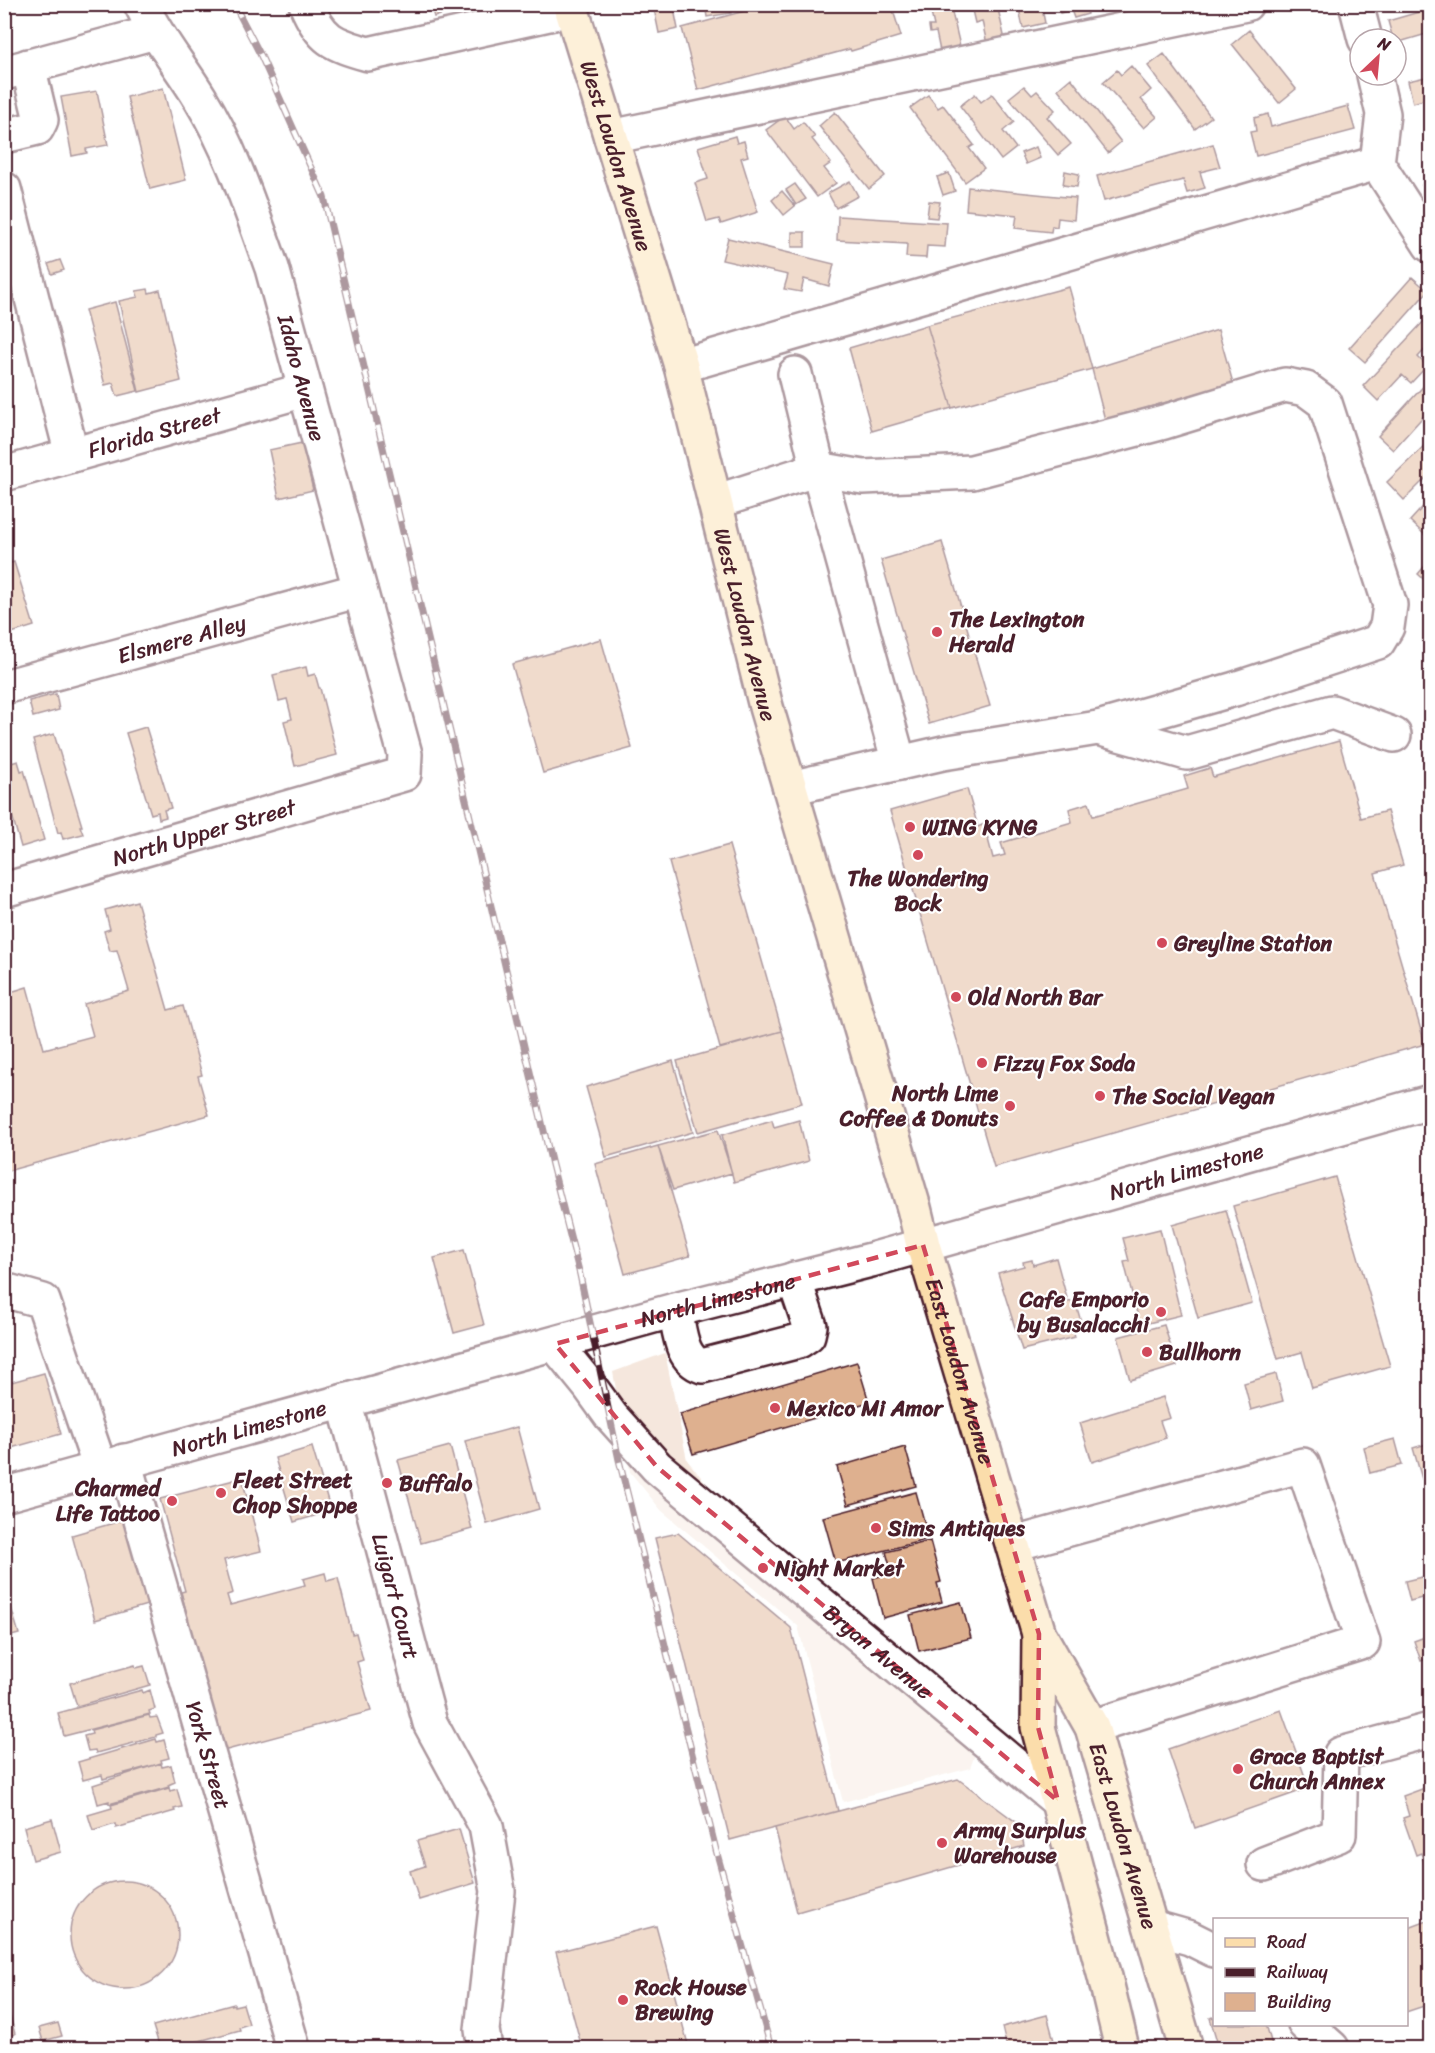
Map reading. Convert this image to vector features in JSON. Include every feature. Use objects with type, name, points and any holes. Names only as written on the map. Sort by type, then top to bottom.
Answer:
[{"type":"main road","name":"West Loudon Avenue","points":[[571,7],[681,366],[766,707],[914,1208],[922,1245]]},
{"type":"main road","name":"East Loudon Avenue","points":[[922,1245],[1014,1544],[1039,1634],[1092,1726],[1186,2049]]},
{"type":"main road","name":"East Loudon Avenue","points":[[1039,1634],[1038,1727],[1122,2049]]},
{"type":"street","points":[[306,4],[314,23],[336,45],[368,54],[571,7]]},
{"type":"street","points":[[611,137],[1246,4]]},
{"type":"street","points":[[1356,4],[1362,27]]},
{"type":"street","points":[[4,136],[38,128],[41,120],[16,70],[148,18]]},
{"type":"street","name":"Idaho Avenue","points":[[148,18],[200,98],[222,140],[244,189],[272,268],[405,754],[404,774]]},
{"type":"street","points":[[1377,87],[1383,114],[1377,163],[1431,245]]},
{"type":"street","points":[[681,366],[1377,163]]},
{"type":"street","points":[[4,189],[72,455]]},
{"type":"street","points":[[795,374],[818,469],[899,763]]},
{"type":"street","points":[[716,502],[818,469],[863,477],[972,472],[1164,422],[1285,386],[1306,389],[1325,403],[1389,605],[1387,627],[1378,642],[1236,689],[1098,728],[944,753],[790,788]]},
{"type":"street","name":"Florida Street","points":[[4,474],[304,390]]},
{"type":"street","name":"Elsmere Alley","points":[[4,687],[360,590]]},
{"type":"street","points":[[1098,728],[1187,753],[1332,712],[1394,735]]},
{"type":"street","name":"North Upper Street","points":[[4,890],[404,774]]},
{"type":"street","name":"North Limestone","points":[[4,1495],[675,1310],[922,1245],[1431,1102]]},
{"type":"street","points":[[675,1310],[686,1354],[693,1363],[702,1366],[799,1341],[808,1335],[810,1326],[794,1279]]},
{"type":"street","name":"York Street","points":[[5,1289],[43,1300],[112,1464],[293,2049]]},
{"type":"street","name":"Bryan Avenue","points":[[555,1344],[611,1416],[657,1467],[1058,1801]]},
{"type":"street","name":"Luigart Court","points":[[344,1401],[430,1723],[486,1826],[498,1891],[482,2030],[485,2049]]},
{"type":"street","points":[[1014,1544],[1303,1465],[1363,1642],[1092,1726]]},
{"type":"street","points":[[1264,1864],[1339,1835],[1341,1754],[1431,1730]]},
{"type":"street","points":[[1151,1927],[1190,1938],[1213,1949]]},
{"type":"street","points":[[1306,2026],[1332,2049]]},
{"type":"highlighted area","points":[[923,1245],[1039,1634],[1038,1727],[1058,1801],[657,1467],[555,1344]]},
{"type":"shaded area","name":"Night Market","points":[[665,1353],[687,1460],[728,1510],[984,1730],[970,1768],[843,1802],[798,1626],[661,1510],[630,1472],[613,1372]]},
{"type":"building","points":[[345,4],[364,4],[346,9]]},
{"type":"building","points":[[430,4],[455,4],[456,10],[434,17]]},
{"type":"building","points":[[653,4],[673,4],[678,29],[659,33]]},
{"type":"building","points":[[705,4],[729,4],[731,13],[707,17]]},
{"type":"building","points":[[770,4],[891,4],[901,36],[698,90],[682,28]]},
{"type":"building","points":[[929,4],[950,4],[960,46],[940,51],[936,32],[930,33],[929,26],[934,26]]},
{"type":"building","points":[[997,4],[1005,40],[987,44],[982,21],[975,23],[971,6]]},
{"type":"building","points":[[1018,4],[1041,4],[1045,23],[1023,28]]},
{"type":"building","points":[[1058,4],[1086,4],[1088,14],[1074,18],[1071,10],[1060,13]]},
{"type":"building","points":[[1111,4],[1129,4],[1131,12],[1114,16]]},
{"type":"building","points":[[1417,4],[1430,4],[1430,33],[1408,39],[1408,27],[1390,27],[1388,21],[1419,12]]},
{"type":"building","points":[[1249,30],[1296,89],[1279,103],[1232,44]]},
{"type":"building","points":[[1164,54],[1211,117],[1195,129],[1148,66]]},
{"type":"building","points":[[1131,66],[1151,90],[1141,99],[1157,117],[1144,128],[1103,82],[1117,70],[1121,75]]},
{"type":"building","points":[[1430,76],[1430,98],[1413,103],[1408,81]]},
{"type":"building","points":[[1071,78],[1121,142],[1108,153],[1058,89]]},
{"type":"building","points":[[1024,86],[1032,95],[1037,91],[1055,110],[1047,117],[1071,144],[1058,155],[1009,98]]},
{"type":"building","points":[[163,88],[186,180],[150,189],[127,97]]},
{"type":"building","points":[[97,91],[108,145],[86,149],[87,153],[72,156],[61,97]]},
{"type":"building","points":[[975,94],[981,102],[992,94],[1014,122],[1003,131],[1016,148],[1001,160],[960,106]]},
{"type":"building","points":[[928,95],[938,108],[943,105],[974,145],[969,148],[984,168],[965,182],[910,108]]},
{"type":"building","points":[[1348,106],[1355,130],[1256,156],[1250,132],[1256,131],[1254,118],[1268,114],[1271,127]]},
{"type":"building","points":[[835,112],[885,176],[869,189],[819,126]]},
{"type":"building","points":[[785,116],[794,129],[803,122],[815,137],[812,139],[831,163],[824,168],[836,183],[817,197],[766,130]]},
{"type":"building","points":[[735,136],[737,143],[744,141],[748,156],[741,158],[758,212],[721,224],[719,219],[707,222],[695,183],[708,179],[698,147]]},
{"type":"building","points":[[1213,144],[1220,167],[1200,172],[1205,188],[1187,193],[1183,180],[1104,201],[1097,176]]},
{"type":"building","points":[[1036,147],[1040,158],[1026,164],[1021,153]]},
{"type":"building","points":[[1065,171],[1079,174],[1077,187],[1063,185]]},
{"type":"building","points":[[949,173],[955,191],[943,195],[937,177]]},
{"type":"building","points":[[1430,178],[1430,196],[1422,185]]},
{"type":"building","points":[[850,181],[858,196],[836,208],[828,193]]},
{"type":"building","points":[[795,184],[806,199],[796,205],[786,190]]},
{"type":"building","points":[[968,187],[1076,198],[1074,220],[1058,218],[1057,227],[1052,226],[1051,232],[1015,228],[1017,215],[966,210]]},
{"type":"building","points":[[782,191],[795,206],[784,215],[772,200]]},
{"type":"building","points":[[929,201],[940,202],[937,218],[927,217]]},
{"type":"building","points":[[838,216],[947,223],[945,247],[927,246],[926,258],[906,257],[907,244],[837,240]]},
{"type":"building","points":[[792,232],[805,232],[805,247],[792,247]]},
{"type":"building","points":[[728,238],[834,264],[829,286],[804,279],[801,292],[784,289],[788,275],[722,260]]},
{"type":"building","points":[[60,260],[64,270],[52,274],[48,264]]},
{"type":"building","points":[[1412,277],[1428,291],[1365,362],[1349,348]]},
{"type":"building","points":[[1069,287],[1092,369],[952,408],[927,325]]},
{"type":"building","points":[[148,289],[149,293],[160,290],[181,381],[139,392],[119,301],[138,297],[136,291]]},
{"type":"building","points":[[115,302],[138,391],[117,396],[113,383],[105,385],[85,310]]},
{"type":"building","points":[[1426,319],[1430,323],[1430,344],[1418,357],[1427,366],[1411,383],[1402,375],[1378,401],[1363,386]]},
{"type":"building","points":[[927,325],[952,408],[872,431],[849,348]]},
{"type":"building","points":[[1218,330],[1233,383],[1105,420],[1092,369]]},
{"type":"building","points":[[1430,379],[1430,409],[1393,450],[1378,436]]},
{"type":"building","points":[[1430,440],[1430,474],[1404,500],[1387,482]]},
{"type":"building","points":[[302,443],[313,490],[279,498],[269,450]]},
{"type":"building","points":[[1430,499],[1430,531],[1426,536],[1410,521]]},
{"type":"building","points":[[942,542],[990,706],[929,724],[881,560]]},
{"type":"building","points":[[8,554],[11,563],[14,562],[34,626],[5,635],[4,555]]},
{"type":"building","points":[[1430,560],[1430,585],[1418,574]]},
{"type":"building","points":[[601,639],[632,748],[543,773],[512,664]]},
{"type":"building","points":[[306,667],[308,676],[315,674],[320,688],[337,755],[295,766],[284,721],[292,719],[287,699],[279,701],[273,675]]},
{"type":"building","points":[[56,694],[59,710],[33,717],[29,701]]},
{"type":"building","points":[[146,727],[171,808],[164,810],[166,817],[159,819],[158,812],[151,814],[126,733]]},
{"type":"building","points":[[54,734],[83,834],[63,839],[61,832],[58,833],[33,740]]},
{"type":"building","name":"Greyline Station","points":[[1339,741],[1361,818],[1387,811],[1403,865],[1375,873],[1425,1044],[994,1167],[890,811],[967,789],[978,827],[984,824],[993,858],[1005,855],[1001,843],[1072,822],[1069,809],[1089,803],[1093,816],[1188,789],[1184,776],[1210,768],[1213,777]]},
{"type":"building","points":[[18,761],[21,771],[24,770],[44,840],[21,847],[4,787],[4,765]]},
{"type":"building","points":[[729,845],[782,1031],[720,1048],[669,862]]},
{"type":"building","points":[[137,901],[168,1010],[183,1006],[202,1075],[198,1076],[209,1115],[4,1172],[4,994],[27,987],[44,1049],[93,1036],[84,1004],[129,991],[117,950],[110,951],[104,931],[110,929],[105,910]]},
{"type":"building","points":[[782,1031],[802,1103],[698,1132],[677,1061]]},
{"type":"building","points":[[673,1061],[693,1132],[606,1157],[586,1087]]},
{"type":"building","points":[[772,1120],[774,1127],[799,1120],[809,1161],[734,1182],[722,1135]]},
{"type":"building","points":[[718,1130],[732,1173],[673,1190],[658,1146]]},
{"type":"building","points":[[658,1146],[690,1256],[625,1274],[595,1164]]},
{"type":"building","points":[[1335,1177],[1390,1366],[1312,1388],[1302,1352],[1278,1359],[1233,1206]]},
{"type":"building","points":[[1226,1210],[1252,1303],[1198,1318],[1172,1225]]},
{"type":"building","points":[[1160,1229],[1181,1315],[1140,1325],[1124,1262],[1129,1261],[1123,1238]]},
{"type":"building","points":[[464,1250],[484,1325],[454,1333],[434,1258]]},
{"type":"building","points":[[1056,1258],[1068,1302],[1075,1301],[1082,1325],[1073,1328],[1075,1337],[1022,1350],[998,1273],[1024,1266],[1023,1262],[1032,1260],[1033,1265]]},
{"type":"building","name":"Bullhorn","points":[[1164,1325],[1177,1366],[1130,1380],[1118,1337]]},
{"type":"building","name":"Mexico Mi Amor","points":[[857,1362],[869,1402],[693,1454],[680,1414]]},
{"type":"building","points":[[44,1373],[61,1434],[4,1450],[4,1384]]},
{"type":"building","points":[[1276,1374],[1283,1401],[1251,1410],[1244,1383]]},
{"type":"building","points":[[1163,1397],[1170,1418],[1160,1421],[1166,1438],[1092,1462],[1080,1423]]},
{"type":"building","points":[[517,1427],[539,1509],[487,1524],[465,1441]]},
{"type":"building","points":[[1395,1439],[1402,1465],[1370,1473],[1364,1447]]},
{"type":"building","points":[[1430,1443],[1430,1486],[1428,1477],[1422,1479],[1413,1448]]},
{"type":"building","points":[[450,1446],[472,1529],[421,1543],[398,1460]]},
{"type":"building","points":[[312,1447],[331,1511],[294,1522],[275,1458]]},
{"type":"building","points":[[905,1447],[916,1486],[848,1505],[837,1467]]},
{"type":"building","points":[[242,1478],[261,1551],[224,1560],[233,1593],[227,1595],[230,1605],[305,1585],[303,1579],[325,1573],[327,1581],[338,1578],[352,1634],[356,1633],[363,1660],[357,1662],[371,1711],[223,1751],[181,1592],[185,1591],[160,1499]]},
{"type":"building","name":"Sims Antiques","points":[[916,1492],[929,1539],[836,1563],[823,1517]]},
{"type":"building","points":[[124,1520],[147,1605],[95,1620],[72,1535]]},
{"type":"building","points":[[678,1533],[791,1628],[838,1811],[730,1840],[655,1538]]},
{"type":"building","points":[[930,1541],[941,1582],[937,1583],[942,1602],[883,1618],[873,1578],[892,1573],[886,1552]]},
{"type":"building","points":[[1430,1575],[1430,1596],[1410,1601],[1405,1581]]},
{"type":"building","points":[[4,1584],[19,1634],[4,1638]]},
{"type":"building","points":[[961,1602],[971,1638],[919,1651],[910,1615]]},
{"type":"building","points":[[1430,1635],[1430,1658],[1421,1661],[1414,1641]]},
{"type":"building","points":[[135,1665],[136,1668],[144,1666],[150,1685],[77,1706],[70,1683]]},
{"type":"building","points":[[142,1690],[143,1693],[150,1690],[155,1709],[149,1711],[150,1714],[64,1736],[58,1713]]},
{"type":"building","name":"Grace Baptist Church Annex","points":[[1281,1710],[1309,1788],[1195,1828],[1168,1749]]},
{"type":"building","points":[[149,1715],[150,1718],[157,1717],[163,1733],[156,1737],[96,1753],[95,1750],[88,1751],[84,1736],[92,1734],[91,1730]]},
{"type":"building","points":[[156,1739],[157,1742],[164,1740],[169,1758],[161,1760],[162,1763],[103,1779],[102,1775],[83,1780],[78,1762]]},
{"type":"building","points":[[161,1763],[162,1767],[171,1765],[175,1782],[168,1785],[169,1787],[109,1804],[109,1801],[98,1804],[93,1785]]},
{"type":"building","points":[[958,1779],[1020,1825],[1024,1846],[797,1912],[775,1828]]},
{"type":"building","points":[[1430,1786],[1430,1873],[1428,1874],[1421,1853],[1416,1855],[1403,1818],[1409,1816],[1403,1796]]},
{"type":"building","points":[[169,1788],[170,1791],[177,1789],[182,1807],[116,1828],[115,1824],[93,1831],[88,1815],[112,1808],[111,1805]]},
{"type":"building","points":[[52,1819],[61,1852],[33,1860],[24,1827]]},
{"type":"building","points":[[459,1829],[475,1883],[419,1900],[410,1871],[425,1866],[417,1841]]},
{"type":"building","points":[[124,1881],[145,1885],[162,1897],[174,1914],[178,1935],[174,1956],[162,1973],[145,1985],[124,1989],[103,1985],[86,1973],[74,1956],[70,1935],[74,1914],[86,1897],[103,1885]]},
{"type":"building","points":[[1430,1920],[1430,2004],[1408,2011],[1408,1928]]},
{"type":"building","name":"Rock House Brewing","points":[[656,1926],[689,2048],[582,2048],[556,1952]]},
{"type":"building","points":[[234,2004],[234,2006],[243,2004],[249,2024],[239,2027],[240,2030],[173,2048],[172,2046],[160,2048],[153,2026]]},
{"type":"building","points":[[8,2008],[15,2034],[4,2037],[4,2009]]},
{"type":"building","points":[[1047,2015],[1056,2048],[1007,2048],[1002,2027]]},
{"type":"building","points":[[1213,2017],[1213,2026],[1267,2026],[1272,2045],[1259,2048],[1219,2048],[1210,2018]]},
{"type":"building","points":[[58,2023],[62,2036],[43,2041],[39,2028]]},
{"type":"railway","points":[[234,4],[261,56],[324,197],[552,1165],[580,1275],[619,1460],[716,1850],[771,2048]]},
{"type":"place","name":"The Lexington Herald","points":[[937,632]]},
{"type":"place","name":"WING KYNG","points":[[910,827]]},
{"type":"place","name":"The Wondering Bock","points":[[918,855]]},
{"type":"place","name":"Greyline Station","points":[[1162,943]]},
{"type":"place","name":"Old North Bar","points":[[956,997]]},
{"type":"place","name":"Fizzy Fox Soda","points":[[982,1063]]},
{"type":"place","name":"The Social Vegan","points":[[1100,1096]]},
{"type":"place","name":"North Lime Coffee & Donuts","points":[[1010,1106]]},
{"type":"place","name":"Cafe Emporio by Busalacchi","points":[[1161,1312]]},
{"type":"place","name":"Bullhorn","points":[[1147,1352]]},
{"type":"place","name":"Mexico Mi Amor","points":[[775,1408]]},
{"type":"place","name":"Buffalo","points":[[387,1483]]},
{"type":"place","name":"Fleet Street Chop Shoppe","points":[[221,1493]]},
{"type":"place","name":"Charmed Life Tattoo","points":[[172,1501]]},
{"type":"place","name":"Sims Antiques","points":[[876,1528]]},
{"type":"place","name":"Night Market","points":[[763,1568]]},
{"type":"place","name":"Grace Baptist Church Annex","points":[[1238,1769]]},
{"type":"place","name":"Army Surplus Warehouse","points":[[942,1843]]},
{"type":"place","name":"Rock House Brewing","points":[[623,2000]]}]
